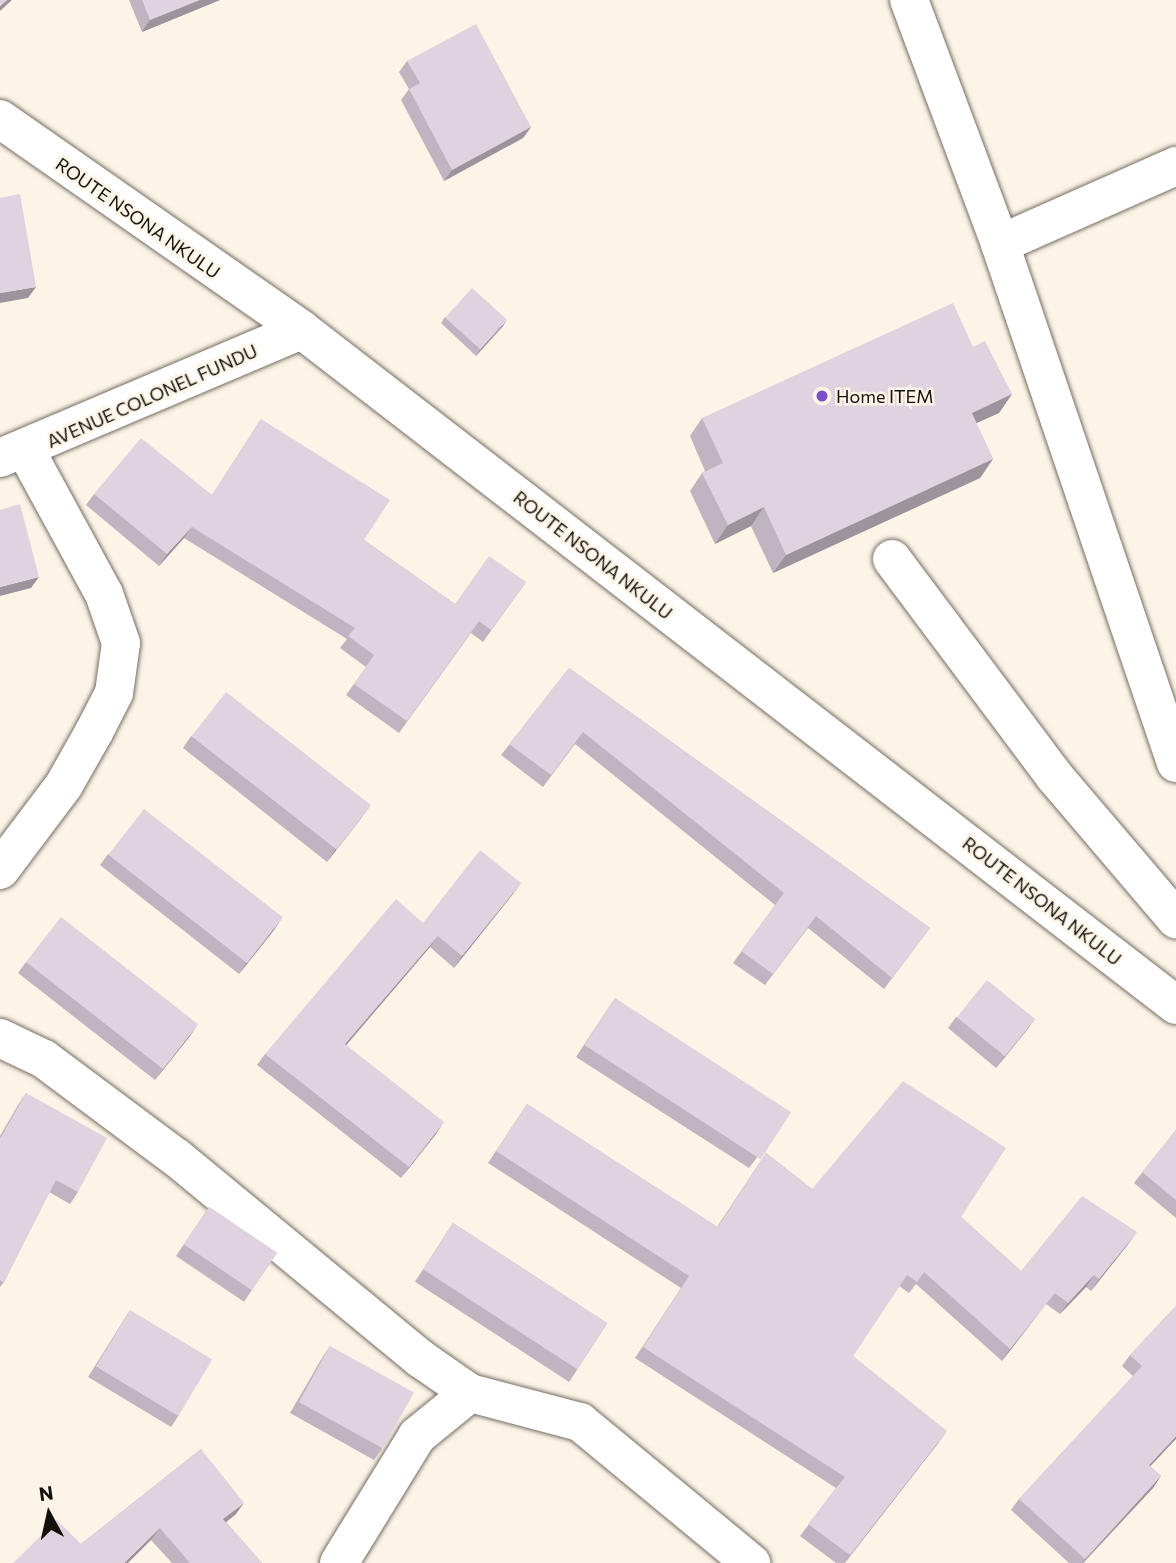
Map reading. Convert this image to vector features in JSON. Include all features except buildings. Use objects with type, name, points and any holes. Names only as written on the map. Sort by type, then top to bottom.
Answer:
[{"type":"street","points":[[909,0],[1000,244],[1176,763]]},
{"type":"street","name":"ROUTE NSONA NKULU","points":[[0,120],[302,330],[1176,1005]]},
{"type":"street","points":[[1000,244],[1176,166]]},
{"type":"street","name":"AVENUE COLONEL FUNDU","points":[[13,454],[302,330]]},
{"type":"street","points":[[0,870],[64,785],[99,722],[114,693],[121,643],[104,594],[13,454]]},
{"type":"street","points":[[892,559],[1055,777],[1176,919]]},
{"type":"street","points":[[0,1038],[44,1059],[166,1150],[293,1250],[358,1310],[470,1393],[580,1422],[751,1563]]},
{"type":"street","points":[[339,1563],[417,1436],[470,1393]]},
{"type":"place","name":"Home ITEM","points":[[822,396]]}]
